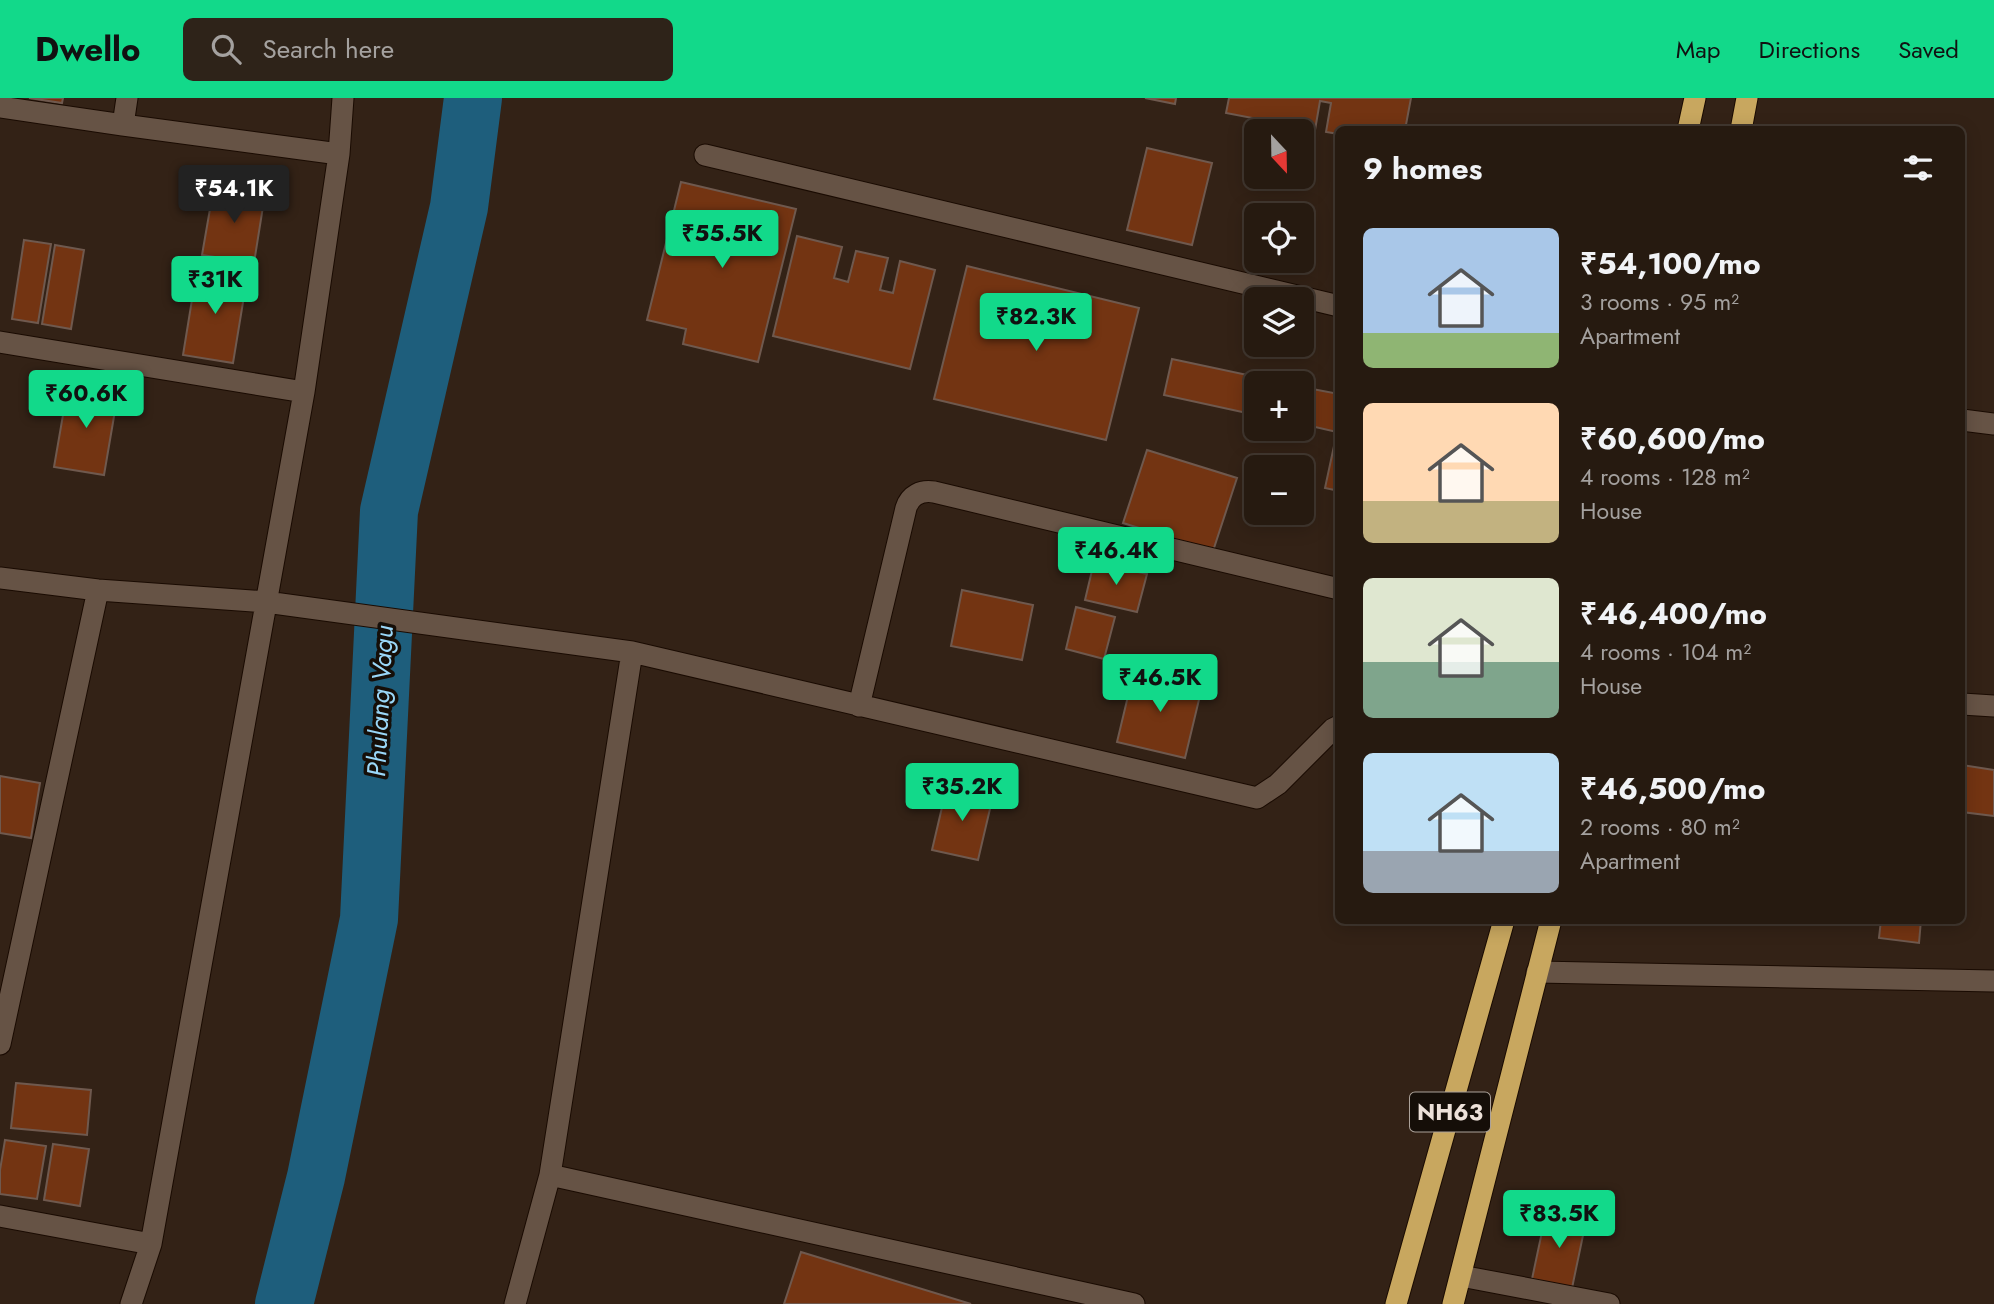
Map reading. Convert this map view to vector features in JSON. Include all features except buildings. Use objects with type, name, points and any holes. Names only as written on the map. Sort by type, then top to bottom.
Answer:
[{"type":"highway","points":[[1689,126],[1695,98]]},
{"type":"highway","points":[[1742,126],[1748,98]]},
{"type":"highway","name":"NH63","points":[[1396,1304],[1503,924]]},
{"type":"highway","name":"NH63","points":[[1453,1304],[1550,924]]},
{"type":"street","points":[[122,125],[127,98]]},
{"type":"street","points":[[131,1304],[151,1244],[304,392],[339,154],[343,98]]},
{"type":"street","points":[[0,107],[339,154]]},
{"type":"street","points":[[705,155],[1335,305]]},
{"type":"street","points":[[0,342],[304,392]]},
{"type":"street","points":[[1965,420],[1994,424]]},
{"type":"street","points":[[859,706],[906,508],[913,496],[920,492],[934,492],[1335,588]]},
{"type":"street","points":[[0,578],[97,590],[266,602],[632,652],[1257,798],[1278,784],[1335,728]]},
{"type":"street","points":[[0,1044],[97,590]]},
{"type":"street","points":[[515,1304],[550,1175],[632,652]]},
{"type":"street","points":[[1965,704],[1994,706]]},
{"type":"street","points":[[1537,972],[1994,981]]},
{"type":"street","points":[[550,1175],[1133,1304]]},
{"type":"street","points":[[0,1216],[151,1244]]},
{"type":"street","points":[[1461,1276],[1609,1304]]},
{"type":"waterway","name":"Phulang Vagu","points":[[284,1304],[316,1177],[369,919],[389,511],[459,207],[473,98]]}]
